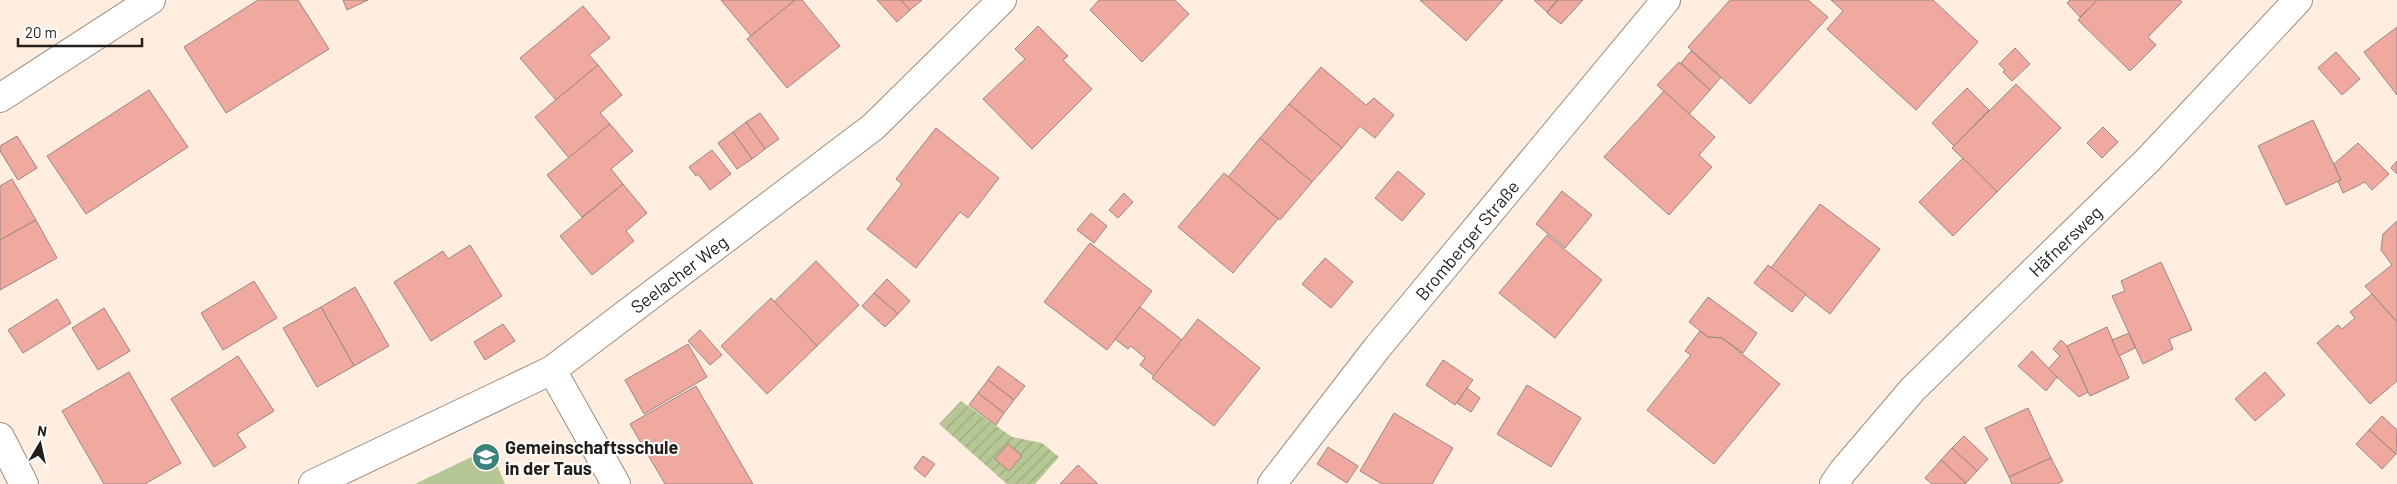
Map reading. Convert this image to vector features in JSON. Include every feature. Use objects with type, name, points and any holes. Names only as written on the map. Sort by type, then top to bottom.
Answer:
[{"type":"street","points":[[0,98],[151,0]]},
{"type":"street","name":"Seelacher Weg","points":[[313,484],[552,370],[874,127],[1002,0]]},
{"type":"street","name":"Bromberger Straße","points":[[1272,484],[1377,348],[1666,0]]},
{"type":"street","name":"Häfnersweg","points":[[1834,484],[1913,389],[2148,160],[2298,0]]},
{"type":"street","points":[[552,370],[616,484]]},
{"type":"street","points":[[0,438],[24,484]]},
{"type":"green space","points":[[961,401],[1012,437],[1042,443],[1059,457],[1035,484],[1007,484],[939,424]]},
{"type":"green space","points":[[490,448],[505,484],[415,484]]},
{"type":"building","points":[[258,0],[298,0],[329,49],[226,113],[184,47]]},
{"type":"building","points":[[343,0],[368,0],[347,10]]},
{"type":"building","points":[[721,0],[795,0],[751,36]]},
{"type":"building","points":[[795,0],[802,0],[840,46],[787,88],[747,39]]},
{"type":"building","points":[[877,0],[901,0],[910,10],[897,22]]},
{"type":"building","points":[[901,0],[922,0],[910,10]]},
{"type":"building","points":[[1099,0],[1175,0],[1189,14],[1142,62],[1090,10]]},
{"type":"building","points":[[1420,0],[1503,0],[1466,41]]},
{"type":"building","points":[[1534,0],[1557,0],[1547,12]]},
{"type":"building","points":[[1558,0],[1583,0],[1561,24],[1547,13]]},
{"type":"building","points":[[1730,0],[1808,0],[1828,17],[1750,104],[1688,47]]},
{"type":"building","points":[[1831,0],[1933,0],[1978,42],[1916,110],[1827,29],[1843,11]]},
{"type":"building","points":[[2070,0],[2097,0],[2080,17],[2067,3]]},
{"type":"building","points":[[2097,0],[2180,0],[2182,2],[2148,37],[2156,45],[2130,71],[2078,20]]},
{"type":"building","points":[[583,6],[610,38],[589,55],[598,65],[556,100],[520,58]]},
{"type":"building","points":[[1038,26],[1068,56],[1063,60],[1092,89],[1032,149],[983,99],[1025,59],[1015,49]]},
{"type":"building","points":[[2397,27],[2397,95],[2364,52]]},
{"type":"building","points":[[2015,48],[2030,64],[2012,81],[2003,72],[2005,70],[1999,64]]},
{"type":"building","points":[[1691,51],[1721,77],[1710,90],[1681,63]]},
{"type":"building","points":[[2336,52],[2360,79],[2342,95],[2318,68]]},
{"type":"building","points":[[1679,62],[1710,90],[1689,114],[1657,85]]},
{"type":"building","points":[[598,65],[622,95],[600,113],[610,124],[569,158],[535,117]]},
{"type":"building","points":[[1321,67],[1366,105],[1374,98],[1394,115],[1375,138],[1360,126],[1342,148],[1289,104]]},
{"type":"building","points":[[2016,84],[2061,128],[1997,192],[1952,148]]},
{"type":"building","points":[[1967,88],[1989,110],[1954,146],[1932,123]]},
{"type":"building","points":[[149,90],[188,147],[86,214],[47,156]]},
{"type":"building","points":[[1664,91],[1715,137],[1699,155],[1712,167],[1669,215],[1604,157]]},
{"type":"building","points":[[1289,104],[1342,148],[1312,182],[1260,138]]},
{"type":"building","points":[[760,113],[779,139],[765,149],[746,122]]},
{"type":"building","points":[[2313,120],[2341,180],[2286,205],[2258,146]]},
{"type":"building","points":[[746,122],[765,149],[752,159],[733,132]]},
{"type":"building","points":[[610,124],[633,151],[611,169],[623,184],[582,217],[547,175]]},
{"type":"building","points":[[2103,127],[2118,142],[2102,158],[2087,143]]},
{"type":"building","points":[[936,128],[999,178],[968,218],[960,212],[916,268],[867,229],[902,184],[896,179]]},
{"type":"building","points":[[733,132],[752,159],[737,169],[718,143]]},
{"type":"building","points":[[17,136],[37,168],[18,180],[0,151],[0,146]]},
{"type":"building","points":[[1260,138],[1312,182],[1280,220],[1228,177]]},
{"type":"building","points":[[2358,143],[2389,174],[2372,190],[2365,182],[2343,193],[2338,181],[2341,180],[2334,164]]},
{"type":"building","points":[[712,150],[731,174],[710,190],[698,174],[696,176],[689,167]]},
{"type":"building","points":[[1963,158],[1997,192],[1953,236],[1919,202]]},
{"type":"building","points":[[2397,161],[2397,174],[2391,168]]},
{"type":"building","points":[[1398,171],[1425,194],[1402,221],[1375,198]]},
{"type":"building","points":[[1224,173],[1278,219],[1233,273],[1178,227]]},
{"type":"building","points":[[12,179],[36,220],[0,240],[0,186]]},
{"type":"building","points":[[623,184],[647,213],[626,231],[634,241],[592,275],[560,236]]},
{"type":"building","points":[[1562,191],[1592,215],[1565,248],[1536,224]]},
{"type":"building","points":[[1124,193],[1133,202],[1118,218],[1109,210]]},
{"type":"building","points":[[1820,204],[1880,249],[1830,314],[1771,268]]},
{"type":"building","points":[[1091,213],[1107,226],[1094,243],[1077,230]]},
{"type":"building","points":[[36,220],[57,258],[0,290],[0,240]]},
{"type":"building","points":[[2397,221],[2397,322],[2365,286],[2392,265],[2381,250],[2383,234]]},
{"type":"building","points":[[1547,235],[1602,280],[1555,338],[1499,293]]},
{"type":"building","points":[[1090,243],[1152,291],[1107,350],[1044,302]]},
{"type":"building","points":[[470,245],[502,296],[431,341],[394,282],[443,251],[448,259]]},
{"type":"building","points":[[1325,258],[1353,282],[1331,308],[1302,284]]},
{"type":"building","points":[[816,261],[859,305],[817,346],[774,302]]},
{"type":"building","points":[[2161,262],[2192,330],[2169,339],[2173,349],[2143,364],[2112,296],[2125,291],[2121,281]]},
{"type":"building","points":[[1768,265],[1806,294],[1792,312],[1754,283]]},
{"type":"building","points":[[887,279],[910,301],[898,314],[874,293]]},
{"type":"building","points":[[254,281],[277,318],[223,350],[201,313]]},
{"type":"building","points":[[355,287],[389,346],[354,366],[321,307]]},
{"type":"building","points":[[874,293],[898,314],[885,327],[862,306]]},
{"type":"building","points":[[2372,294],[2397,322],[2397,381],[2370,404],[2317,343],[2338,325],[2342,329],[2355,318],[2350,312]]},
{"type":"building","points":[[1708,297],[1757,333],[1743,353],[1722,338],[1708,337],[1689,322]]},
{"type":"building","points":[[771,298],[817,346],[767,394],[721,346]]},
{"type":"building","points":[[57,299],[71,323],[23,353],[8,330]]},
{"type":"building","points":[[321,307],[354,366],[317,387],[283,328]]},
{"type":"building","points":[[1140,307],[1182,340],[1154,376],[1140,365],[1145,358],[1131,346],[1128,349],[1115,339]]},
{"type":"building","points":[[104,308],[130,351],[98,370],[72,328]]},
{"type":"building","points":[[1198,319],[1260,368],[1214,426],[1152,378]]},
{"type":"building","points":[[503,324],[515,341],[485,360],[474,342]]},
{"type":"building","points":[[2107,327],[2129,378],[2090,396],[2067,346]]},
{"type":"building","points":[[700,330],[722,355],[710,365],[688,341]]},
{"type":"building","points":[[1700,331],[1708,337],[1722,338],[1780,384],[1714,464],[1647,410],[1691,355],[1685,351]]},
{"type":"building","points":[[2129,333],[2135,348],[2119,356],[2112,340]]},
{"type":"building","points":[[2061,340],[2067,346],[2088,392],[2079,397],[2048,369],[2060,356],[2053,349]]},
{"type":"building","points":[[688,344],[707,377],[644,414],[625,380]]},
{"type":"building","points":[[2032,351],[2057,377],[2046,391],[2018,366]]},
{"type":"building","points":[[238,356],[274,411],[237,434],[246,447],[214,467],[171,399]]},
{"type":"building","points":[[1443,360],[1473,380],[1455,405],[1426,385]]},
{"type":"building","points":[[998,366],[1025,386],[1014,400],[988,380]]},
{"type":"building","points":[[129,372],[181,463],[145,484],[104,484],[62,411]]},
{"type":"building","points":[[2265,372],[2285,395],[2255,421],[2235,399]]},
{"type":"building","points":[[988,380],[1014,400],[1004,413],[978,393]]},
{"type":"building","points":[[1527,385],[1581,418],[1551,467],[1497,434]]},
{"type":"building","points":[[696,386],[753,484],[665,484],[630,424]]},
{"type":"building","points":[[1467,388],[1480,398],[1471,412],[1457,403]]},
{"type":"building","points":[[978,393],[1004,413],[996,425],[969,405]]},
{"type":"building","points":[[2028,408],[2051,458],[2009,477],[1985,428]]},
{"type":"building","points":[[1394,413],[1453,448],[1432,484],[1382,484],[1360,471]]},
{"type":"building","points":[[2382,416],[2397,430],[2396,454],[2369,430]]},
{"type":"building","points":[[2369,430],[2396,454],[2382,469],[2356,444]]},
{"type":"building","points":[[1964,436],[1988,459],[1977,471],[1952,448]]},
{"type":"building","points":[[1008,444],[1022,456],[1009,471],[995,459]]},
{"type":"building","points":[[1328,447],[1358,466],[1347,483],[1317,464]]},
{"type":"building","points":[[1952,448],[1977,471],[1966,483],[1941,460]]},
{"type":"building","points":[[923,456],[935,464],[925,477],[914,468]]},
{"type":"building","points":[[2051,458],[2063,481],[2057,484],[2012,484],[2009,477]]},
{"type":"building","points":[[1941,460],[1966,483],[1932,484],[1925,478]]},
{"type":"building","points":[[1078,465],[1098,484],[1060,484]]},
{"type":"place","name":"Gemeinschaftsschule in der Taus","points":[[486,457]]}]
